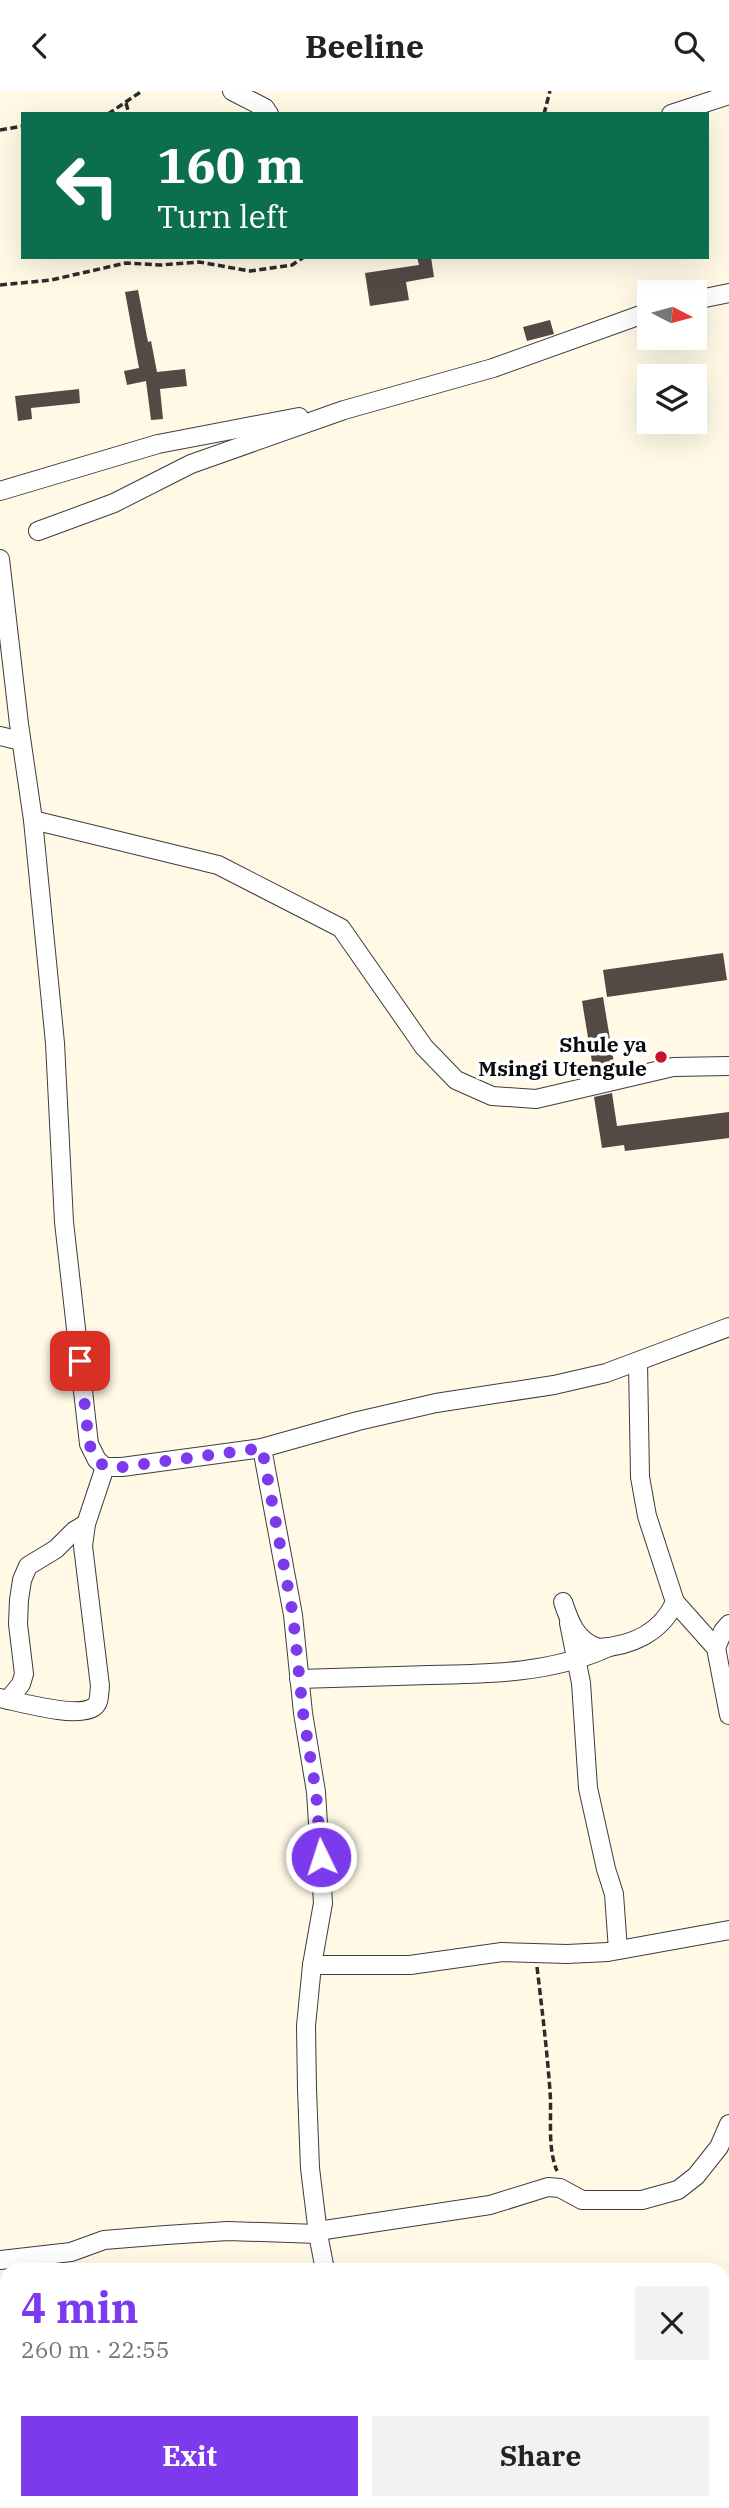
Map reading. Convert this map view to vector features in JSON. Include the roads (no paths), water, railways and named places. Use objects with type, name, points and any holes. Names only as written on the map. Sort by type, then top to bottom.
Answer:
[{"type":"street","points":[[232,91],[268,112]]},
{"type":"street","points":[[677,112],[729,95]]},
{"type":"street","points":[[707,298],[729,293]]},
{"type":"street","points":[[38,531],[114,503],[191,464],[344,411],[493,368],[637,316]]},
{"type":"street","points":[[0,491],[158,444],[257,424],[344,411]]},
{"type":"street","points":[[0,559],[33,820],[55,1044],[64,1222],[89,1444],[97,1460],[105,1467],[122,1467],[262,1448],[358,1421],[436,1403],[554,1385],[606,1373],[729,1327]]},
{"type":"street","points":[[0,736],[21,741]]},
{"type":"street","points":[[33,820],[218,865],[341,928],[424,1047],[456,1080],[492,1096],[536,1099],[673,1067],[729,1066]]},
{"type":"street","points":[[638,1362],[640,1477],[647,1516],[675,1602],[716,1648],[729,1715]]},
{"type":"street","points":[[262,1448],[293,1615],[299,1679],[316,1792],[323,1903],[312,1965],[306,2027],[306,2077],[310,2168],[324,2263]]},
{"type":"street","points":[[4,1699],[80,1712],[93,1708],[97,1703],[100,1686],[83,1546],[86,1524],[105,1467]]},
{"type":"street","points":[[4,1699],[21,1684],[24,1674],[18,1624],[22,1580],[28,1566],[56,1549],[74,1531],[86,1524]]},
{"type":"street","points":[[562,1602],[581,1683],[588,1788],[614,1894],[618,1950]]},
{"type":"street","points":[[299,1679],[507,1672],[576,1660],[639,1639],[661,1625],[669,1616],[675,1602]]},
{"type":"street","points":[[569,1623],[579,1638],[589,1645],[609,1647]]},
{"type":"street","points":[[716,1648],[729,1624]]},
{"type":"street","points":[[312,1965],[410,1965],[502,1952],[567,1954],[618,1950],[729,1930]]},
{"type":"street","points":[[0,2260],[71,2252],[104,2240],[228,2231],[318,2232],[490,2205],[548,2187],[560,2188],[582,2200],[642,2200],[678,2190],[696,2176],[719,2147],[729,2124]]},
{"type":"place","name":"Shule ya Msingi Utengule","points":[[661,1057]]}]
